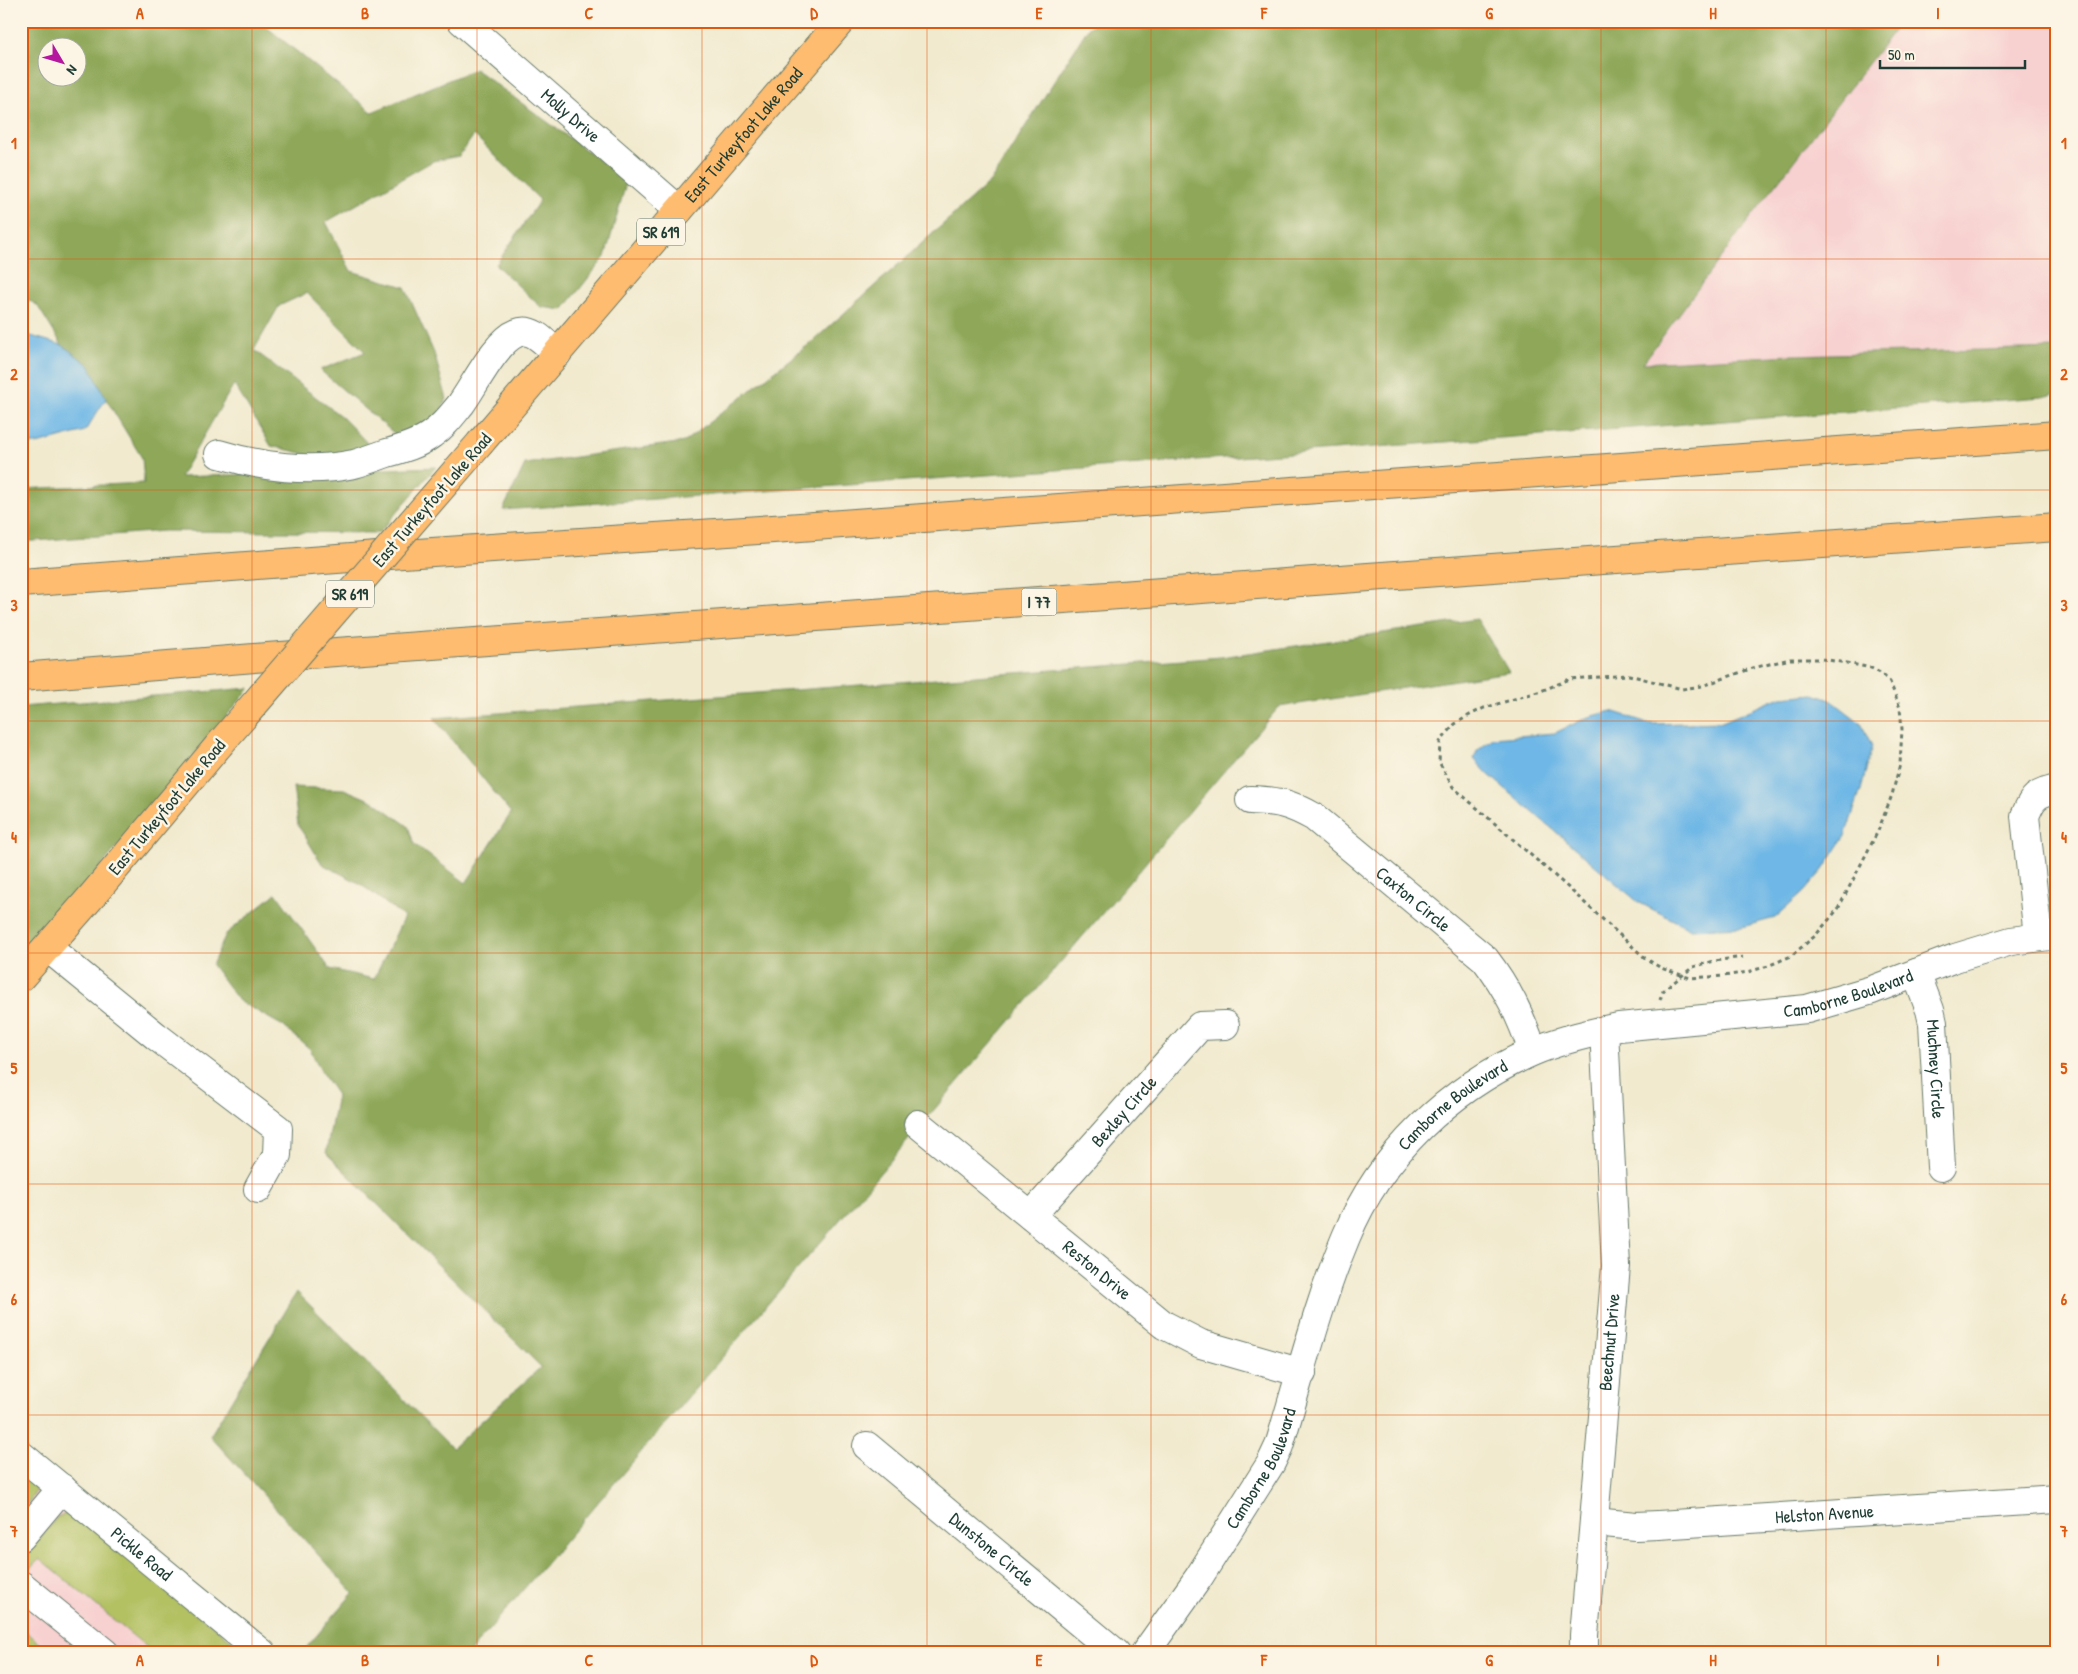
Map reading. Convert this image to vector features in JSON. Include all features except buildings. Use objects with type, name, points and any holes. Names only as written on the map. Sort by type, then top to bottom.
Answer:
[{"type":"main road","name":"East Turkeyfoot Lake Road","points":[[21,977],[48,948],[219,745],[557,354],[840,21]]},
{"type":"main road","points":[[21,583],[2057,435]]},
{"type":"main road","name":"I 77","points":[[21,677],[277,656],[2057,526]]},
{"type":"street","name":"Molly Drive","points":[[462,21],[679,210]]},
{"type":"street","points":[[219,454],[245,462],[284,466],[326,467],[354,464],[420,442],[432,435],[454,412],[491,358],[514,334],[520,331],[532,332],[557,354]]},
{"type":"street","points":[[2047,936],[2026,816],[2031,801],[2036,796],[2057,789]]},
{"type":"street","name":"Caxton Circle","points":[[1250,800],[1286,803],[1314,817],[1485,959],[1503,983],[1523,1024],[1533,1051]]},
{"type":"street","name":"Camborne Boulevard","points":[[1145,1653],[1199,1577],[1271,1463],[1279,1446],[1328,1286],[1346,1237],[1357,1214],[1383,1169],[1409,1138],[1470,1085],[1500,1067],[1533,1051],[1604,1030],[1807,1010],[1872,990],[1955,958],[2010,941],[2047,936]]},
{"type":"street","points":[[48,948],[156,1036],[278,1129],[277,1155],[258,1189]]},
{"type":"street","name":"Muchney Circle","points":[[1916,973],[1933,1023],[1941,1167]]},
{"type":"street","name":"Bexley Circle","points":[[1031,1216],[1200,1026],[1224,1025]]},
{"type":"street","name":"Beechnut Drive","points":[[1584,1653],[1616,1266],[1604,1030]]},
{"type":"street","name":"Reston Drive","points":[[918,1124],[1164,1325],[1201,1344],[1302,1372]]},
{"type":"street","name":"Dunstone Circle","points":[[867,1446],[1116,1653]]},
{"type":"street","name":"Pickle Road","points":[[21,1455],[262,1653]]},
{"type":"street","points":[[21,1537],[62,1488]]},
{"type":"street","name":"Helston Avenue","points":[[1594,1522],[1658,1526],[2057,1499]]},
{"type":"street","points":[[21,1584],[105,1653]]},
{"type":"path","points":[[1790,659],[1822,659],[1847,663],[1871,668],[1882,674],[1890,682],[1900,708],[1902,729],[1900,764],[1892,795],[1878,831],[1838,909],[1815,936],[1790,956],[1768,966],[1724,976],[1690,978],[1684,976],[1661,968],[1645,958],[1453,787],[1439,762],[1440,742],[1456,724],[1484,708],[1540,691],[1570,679],[1630,675],[1682,689],[1702,686],[1753,668],[1790,659]]},
{"type":"path","points":[[1664,1023],[1660,1005],[1663,991],[1694,967],[1714,961],[1743,957]]},
{"type":"shaded area","points":[[1901,21],[2057,21],[2057,348],[1792,355],[1643,364],[1742,229]]},
{"type":"shaded area","points":[[21,1469],[247,1653],[21,1653]]},
{"type":"green space","points":[[21,21],[259,21],[372,112],[475,69],[627,180],[605,257],[563,310],[541,307],[496,265],[540,200],[474,135],[459,156],[433,161],[326,222],[351,271],[405,287],[434,353],[447,399],[432,427],[397,436],[320,370],[365,352],[307,293],[279,306],[254,350],[342,417],[373,449],[318,457],[271,446],[234,384],[180,477],[436,467],[379,533],[164,531],[21,542],[21,489],[144,483],[142,458],[106,399],[89,365],[62,345],[37,305],[21,296]]},
{"type":"green space","points":[[1099,21],[1901,21],[1742,229],[1643,363],[1792,355],[2057,348],[2057,394],[2042,397],[1501,438],[503,510],[525,464],[684,442],[812,342],[990,182],[1088,28]]},
{"type":"green space","points":[[1477,619],[1509,672],[1279,707],[469,1653],[312,1653],[306,1648],[353,1593],[210,1436],[297,1292],[452,1448],[541,1367],[326,1153],[337,1095],[322,1073],[310,1049],[283,1026],[239,1001],[212,965],[226,934],[276,893],[330,969],[374,979],[404,917],[359,883],[322,864],[298,825],[293,787],[344,789],[375,802],[408,826],[414,844],[466,883],[511,813],[434,718],[1221,657]]},
{"type":"green space","points":[[250,688],[21,962],[21,707]]},
{"type":"green space","points":[[21,1469],[32,1481],[36,1490],[21,1511]]},
{"type":"green space","points":[[72,1513],[247,1653],[154,1653],[40,1559],[28,1570],[22,1567],[22,1560],[57,1517]]},
{"type":"green space","points":[[21,1628],[51,1653],[36,1653],[21,1641]]},
{"type":"water","points":[[21,333],[62,345],[89,365],[106,399],[85,431],[37,444],[21,444]]},
{"type":"water","points":[[1814,694],[1831,700],[1861,723],[1872,746],[1861,790],[1845,836],[1823,870],[1803,893],[1775,918],[1742,927],[1691,929],[1638,902],[1488,774],[1474,759],[1477,751],[1493,738],[1555,733],[1586,718],[1611,711],[1651,724],[1722,722],[1781,697]]}]
